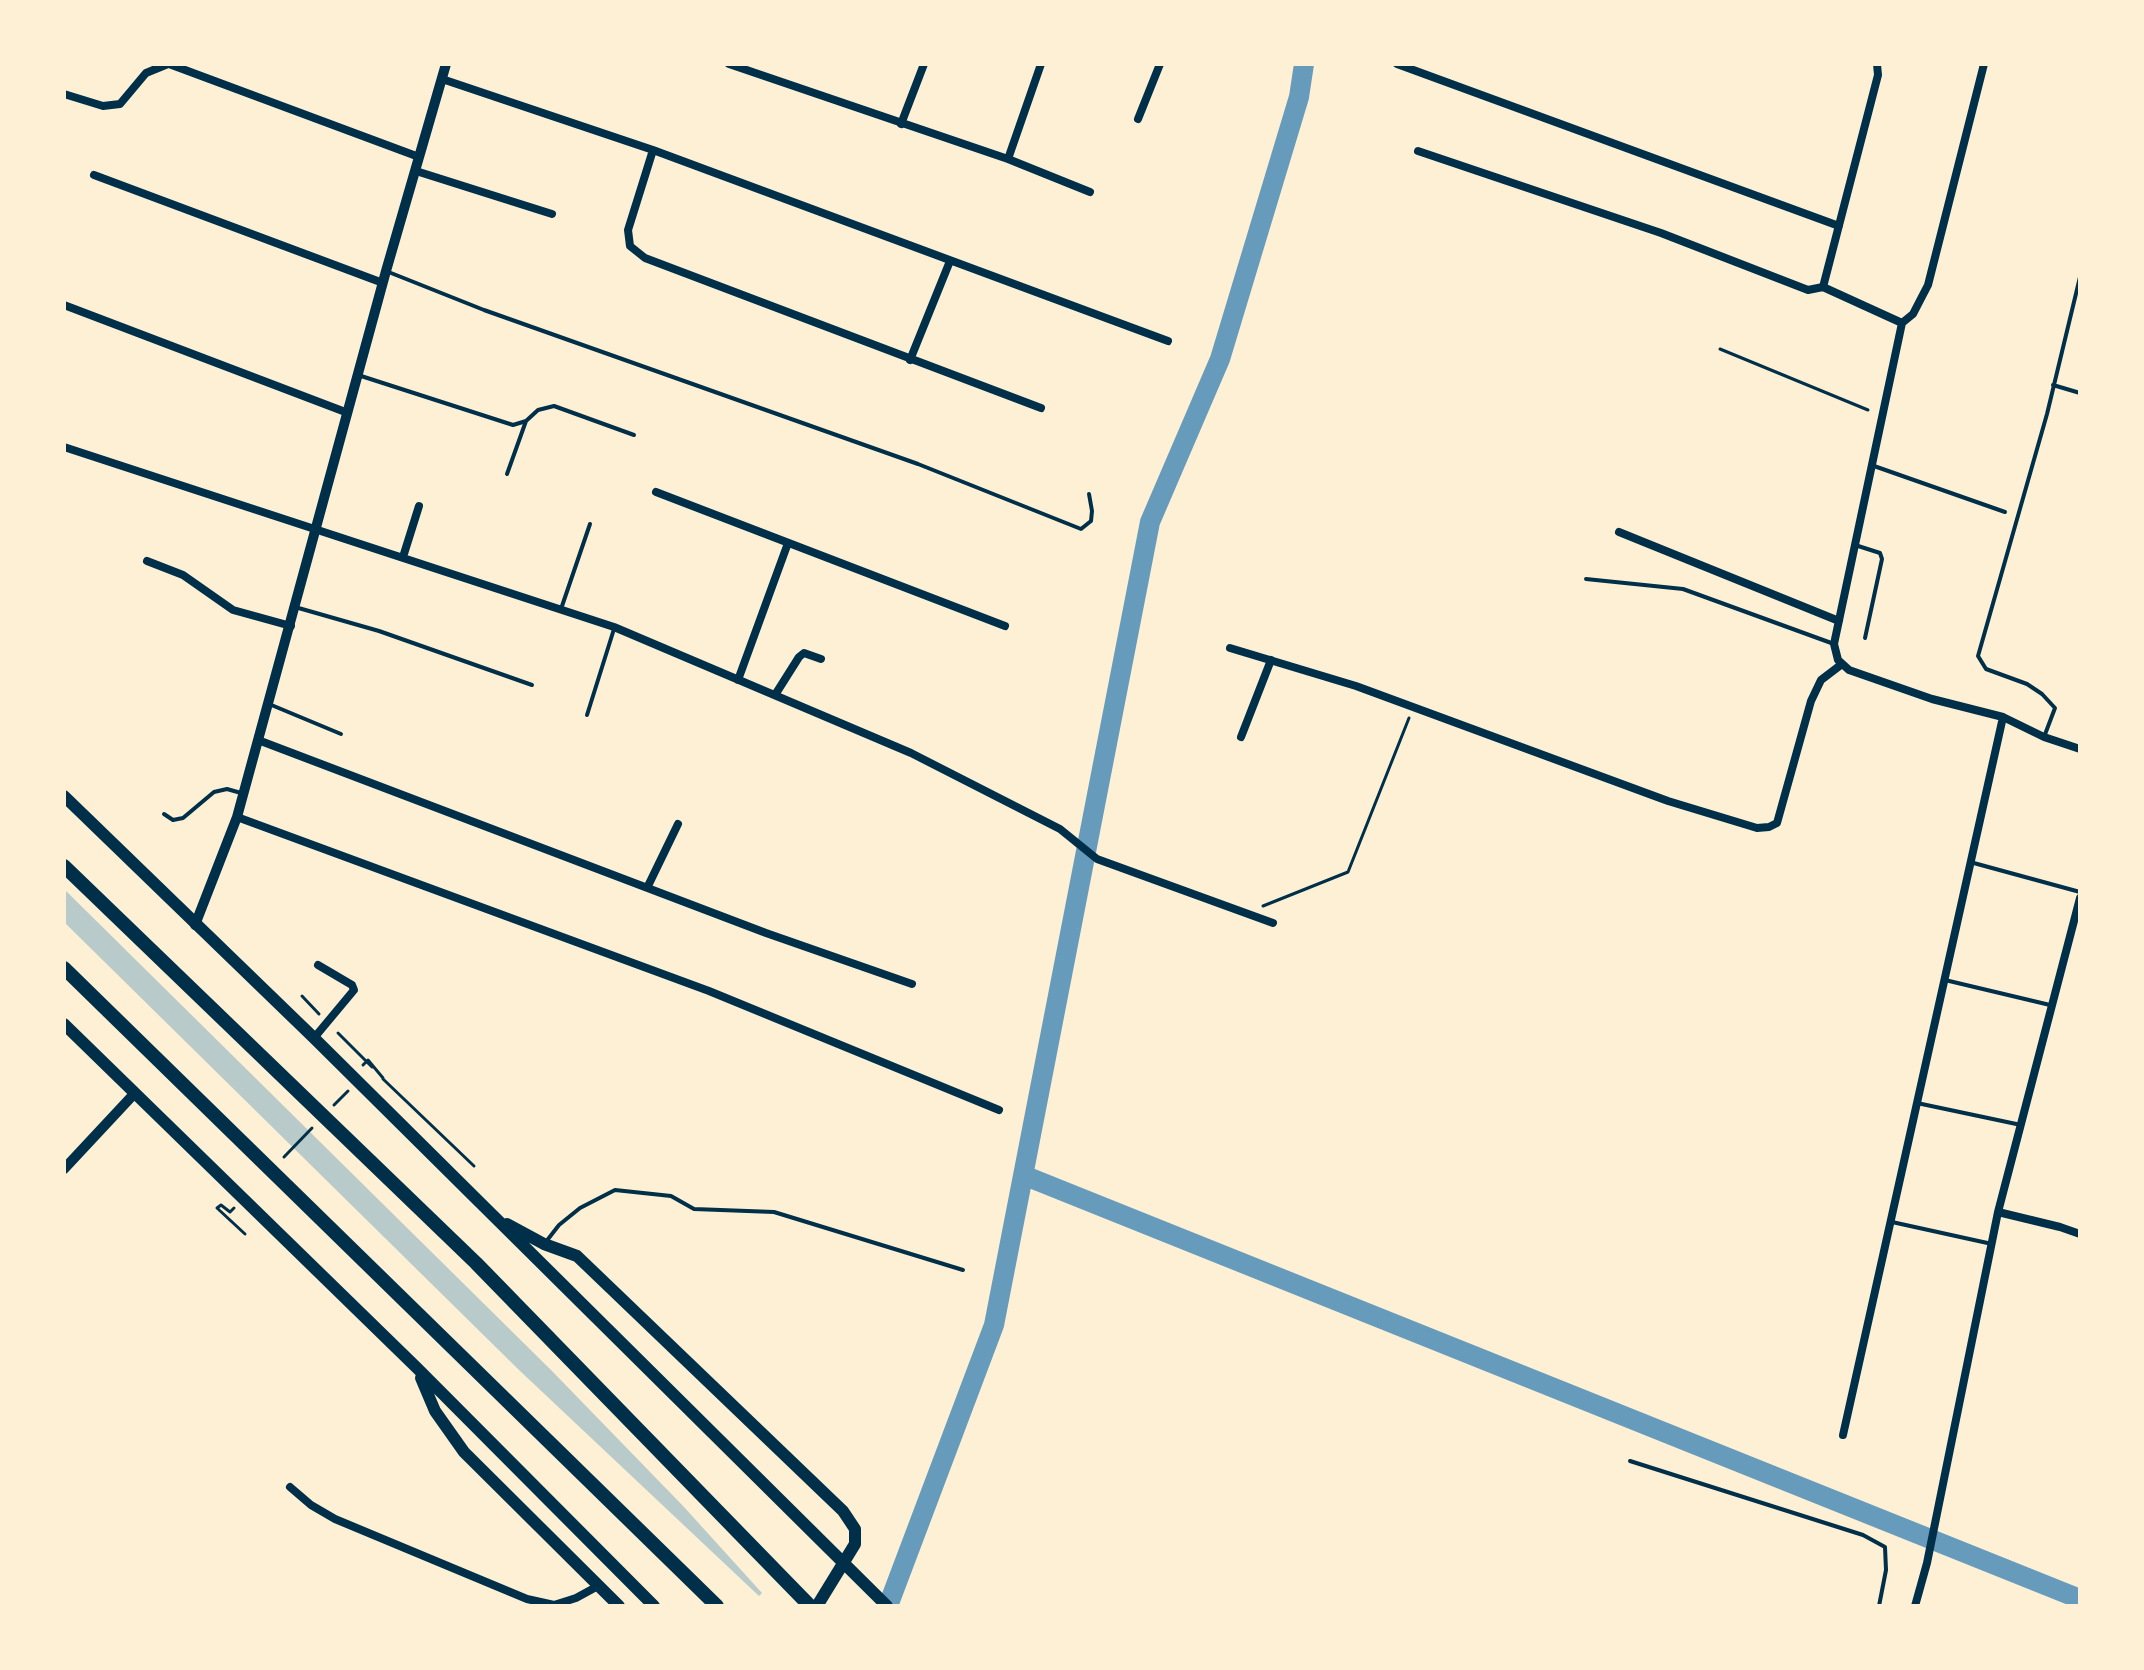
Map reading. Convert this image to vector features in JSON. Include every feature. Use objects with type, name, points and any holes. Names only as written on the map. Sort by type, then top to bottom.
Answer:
[{"type":"highway","points":[[64,866],[476,1263],[810,1606]]},
{"type":"highway","points":[[64,968],[717,1606]]},
{"type":"main road","points":[[64,796],[314,1038],[887,1606]]},
{"type":"main road","points":[[64,1024],[418,1369],[654,1606]]},
{"type":"main road","points":[[494,1217],[544,1244],[577,1256],[843,1511],[855,1529],[855,1544],[817,1606]]},
{"type":"main road","points":[[418,1369],[435,1411],[464,1452],[619,1606]]},
{"type":"street","points":[[64,94],[103,106],[120,104],[146,73],[168,64],[419,157]]},
{"type":"street","points":[[195,925],[237,817],[386,271],[446,64]]},
{"type":"street","points":[[729,64],[1008,159],[1090,192]]},
{"type":"street","points":[[901,124],[924,64]]},
{"type":"street","points":[[1008,159],[1041,64]]},
{"type":"street","points":[[1138,119],[1160,64]]},
{"type":"street","points":[[1397,64],[1839,226]]},
{"type":"street","points":[[1823,287],[1878,75],[1877,64]]},
{"type":"street","points":[[1984,64],[1928,285],[1913,314],[1902,323],[1834,644],[1838,660],[1849,670],[1932,699],[2003,717],[2044,737],[2080,749]]},
{"type":"street","points":[[442,79],[653,150],[1168,341]]},
{"type":"street","points":[[653,150],[628,230],[630,246],[645,258],[1041,408]]},
{"type":"street","points":[[1418,151],[1661,233],[1808,290],[1823,287],[1902,323]]},
{"type":"street","points":[[416,171],[552,214]]},
{"type":"street","points":[[94,175],[383,283]]},
{"type":"street","points":[[910,360],[950,261]]},
{"type":"street","points":[[64,305],[348,413]]},
{"type":"street","points":[[64,447],[614,627],[911,753],[1060,829],[1097,859],[1273,923]]},
{"type":"street","points":[[656,492],[1005,626]]},
{"type":"street","points":[[403,557],[419,506]]},
{"type":"street","points":[[1619,532],[1839,621]]},
{"type":"street","points":[[738,680],[788,543]]},
{"type":"street","points":[[147,561],[183,575],[233,610],[291,626]]},
{"type":"street","points":[[1230,648],[1414,707],[1668,801],[1757,828],[1777,823],[1811,701],[1821,680],[1842,664]]},
{"type":"street","points":[[775,695],[804,653],[821,659]]},
{"type":"street","points":[[1241,737],[1271,660]]},
{"type":"street","points":[[1843,1435],[2003,717]]},
{"type":"street","points":[[258,740],[766,933],[912,984]]},
{"type":"street","points":[[237,817],[709,991],[999,1110]]},
{"type":"street","points":[[648,886],[678,824]]},
{"type":"street","points":[[1915,1606],[1927,1563],[1998,1212],[2080,898]]},
{"type":"street","points":[[314,1038],[354,990],[352,985],[318,965]]},
{"type":"street","points":[[64,1169],[134,1094]]},
{"type":"street","points":[[1998,1212],[2080,1234]]},
{"type":"street","points":[[290,1487],[311,1505],[335,1519],[527,1599],[554,1605],[598,1586]]},
{"type":"lane","points":[[195,74],[200,64]]},
{"type":"lane","points":[[386,271],[484,310],[918,464],[1081,529],[1091,521],[1089,494]]},
{"type":"lane","points":[[2044,737],[2055,708],[2027,684],[1986,669],[1978,656],[2080,277]]},
{"type":"lane","points":[[358,375],[513,425],[526,421],[538,410],[554,406],[634,435]]},
{"type":"lane","points":[[2053,385],[2080,393]]},
{"type":"lane","points":[[507,474],[526,421]]},
{"type":"lane","points":[[1872,465],[2005,512]]},
{"type":"lane","points":[[560,610],[590,524]]},
{"type":"lane","points":[[1855,545],[1880,553],[1882,559],[1865,638]]},
{"type":"lane","points":[[1586,579],[1683,589],[1834,644]]},
{"type":"lane","points":[[295,607],[379,631],[532,685]]},
{"type":"lane","points":[[587,715],[614,627]]},
{"type":"lane","points":[[268,704],[341,734]]},
{"type":"lane","points":[[164,814],[173,820],[183,818],[214,792],[227,789],[243,794]]},
{"type":"lane","points":[[1970,862],[2080,892]]},
{"type":"lane","points":[[1944,980],[2052,1005]]},
{"type":"lane","points":[[1917,1103],[2021,1125]]},
{"type":"lane","points":[[544,1244],[559,1225],[580,1208],[615,1190],[671,1196],[694,1209],[774,1212],[963,1270]]},
{"type":"lane","points":[[1890,1222],[1992,1244]]},
{"type":"lane","points":[[1630,1461],[1863,1535],[1885,1547],[1886,1570],[1879,1606]]},
{"type":"path","points":[[1720,349],[1882,416]]},
{"type":"path","points":[[1245,913],[1348,872],[1414,707]]},
{"type":"path","points":[[302,996],[322,1017]]},
{"type":"path","points":[[332,1027],[474,1166]]},
{"type":"path","points":[[368,1070],[363,1064],[368,1060],[383,1078]]},
{"type":"path","points":[[325,1114],[357,1081]]},
{"type":"path","points":[[283,1158],[315,1125]]},
{"type":"path","points":[[240,1201],[230,1212],[221,1205],[217,1208],[245,1234]]},
{"type":"shaded area","points":[[64,889],[552,1371],[684,1507],[762,1593],[759,1596],[519,1370],[64,922]]},
{"type":"waterway","points":[[888,1606],[994,1325],[1150,522],[1220,359],[1299,97],[1304,64]]},
{"type":"waterway","points":[[1023,1175],[2080,1599]]}]
